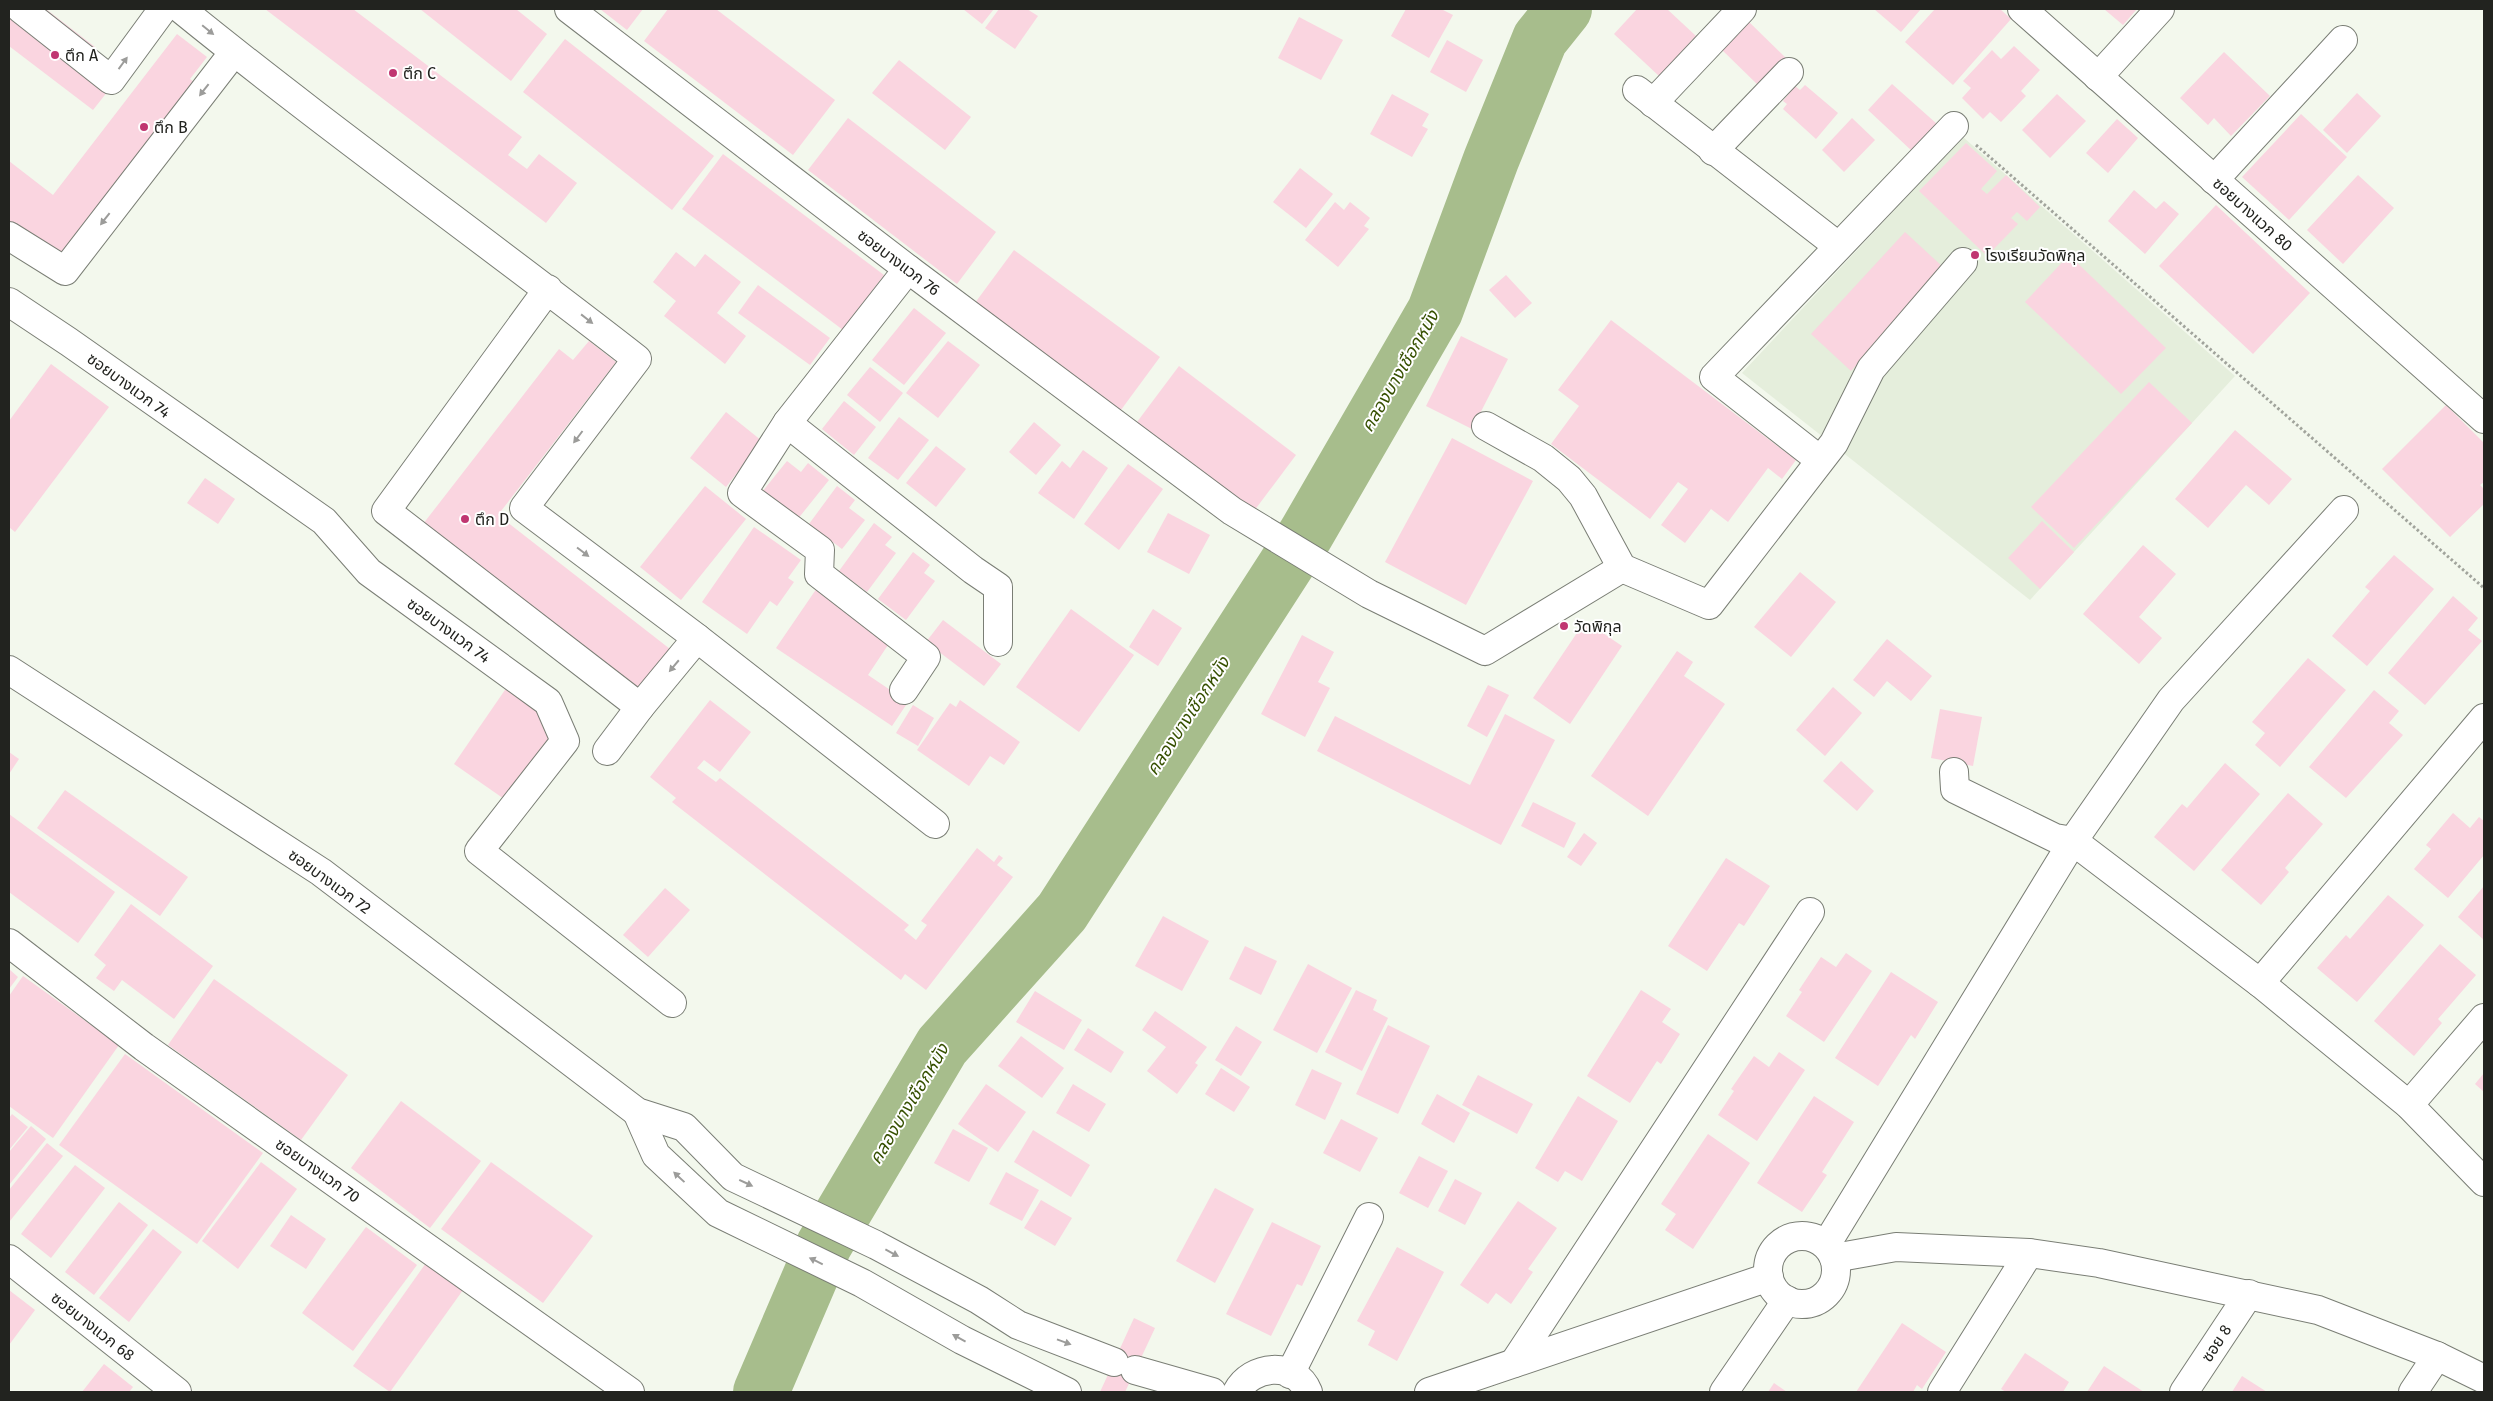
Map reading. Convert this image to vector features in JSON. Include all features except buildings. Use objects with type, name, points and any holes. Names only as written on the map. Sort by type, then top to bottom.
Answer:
[{"type":"street","points":[[21,9],[111,80],[162,9]]},
{"type":"street","points":[[182,9],[234,52],[548,289],[637,359],[524,508],[697,638],[936,824]]},
{"type":"street","name":"ซอยบางแวก 76","points":[[569,9],[908,269],[1232,511],[1368,594],[1485,651],[1622,568]]},
{"type":"street","points":[[1742,9],[1645,96],[1713,151],[1838,246]]},
{"type":"street","name":"ซอยบางแวก 80","points":[[2022,9],[2484,419]]},
{"type":"street","points":[[2098,76],[2160,9]]},
{"type":"street","points":[[2214,180],[2342,40]]},
{"type":"street","points":[[9,236],[65,271],[234,52]]},
{"type":"street","points":[[1713,151],[1789,72]]},
{"type":"street","points":[[1827,452],[1714,377],[1954,126]]},
{"type":"street","points":[[1486,426],[1543,458],[1569,479],[1583,496],[1622,568],[1709,605],[1827,452],[1871,369],[1963,262]]},
{"type":"street","points":[[904,690],[926,658],[819,574],[820,550],[742,493],[787,423],[908,269]]},
{"type":"street","points":[[548,289],[386,511],[640,707]]},
{"type":"street","name":"ซอยบางแวก 74","points":[[9,302],[324,521],[369,572],[548,702],[565,742],[479,851],[672,1003]]},
{"type":"street","points":[[787,423],[998,588],[998,642]]},
{"type":"street","points":[[1830,1252],[2073,841],[2171,700],[2344,510]]},
{"type":"street","points":[[614,741],[697,638]]},
{"type":"street","name":"ซอยบางแวก 72","points":[[9,670],[321,872],[637,1112]]},
{"type":"street","points":[[2260,983],[2484,718]]},
{"type":"street","points":[[1954,772],[1955,789],[2055,838],[2073,841],[2260,983],[2409,1105],[2484,1182]]},
{"type":"street","points":[[1485,1392],[1507,1365],[1810,912]]},
{"type":"street","name":"ซอยบางแวก 70","points":[[9,943],[144,1047],[625,1389]]},
{"type":"street","points":[[2409,1105],[2484,1018]]},
{"type":"street","points":[[637,1112],[684,1127],[733,1177],[876,1244],[979,1300],[1018,1325],[1124,1366],[1212,1392]]},
{"type":"street","points":[[637,1112],[656,1155],[718,1213],[862,1283],[1002,1361],[1067,1392]]},
{"type":"street","points":[[1237,1392],[1246,1380],[1257,1372],[1270,1369],[1299,1383],[1369,1217]]},
{"type":"street","points":[[1807,1236],[1830,1252],[1836,1269],[1834,1281],[1829,1291],[1820,1299],[1810,1303],[1798,1304],[1787,1300],[1773,1286],[1769,1277],[1772,1256],[1786,1240],[1807,1236]]},
{"type":"street","points":[[1830,1252],[1896,1248],[2030,1253],[2100,1263],[2318,1310],[2437,1356],[2484,1379]]},
{"type":"street","points":[[1942,1392],[2030,1253]]},
{"type":"street","name":"ซอยบางแวก 68","points":[[9,1260],[177,1392]]},
{"type":"street","points":[[1429,1392],[1769,1277]]},
{"type":"street","name":"ซอย 8","points":[[2184,1392],[2249,1294]]},
{"type":"street","points":[[1724,1392],[1787,1300]]},
{"type":"street","points":[[2414,1392],[2437,1356]]},
{"type":"path","points":[[1954,126],[2484,588]]},
{"type":"shaded area","name":"โรงเรียนวัดพิกุล","points":[[1963,137],[2235,376],[2030,600],[1742,373]]},
{"type":"waterway","name":"คลองบางเชือกหนัง","points":[[761,1392],[824,1245],[942,1046],[1062,912],[1306,534],[1435,311],[1491,160],[1540,39],[1564,9]]},
{"type":"place","name":"ตึก A","points":[[55,55]]},
{"type":"place","name":"ตึก C","points":[[393,73]]},
{"type":"place","name":"ตึก B","points":[[144,127]]},
{"type":"place","name":"โรงเรียนวัดพิกุล","points":[[1975,255]]},
{"type":"place","name":"ตึก D","points":[[465,519]]},
{"type":"place","name":"วัดพิกุล","points":[[1564,626]]}]
